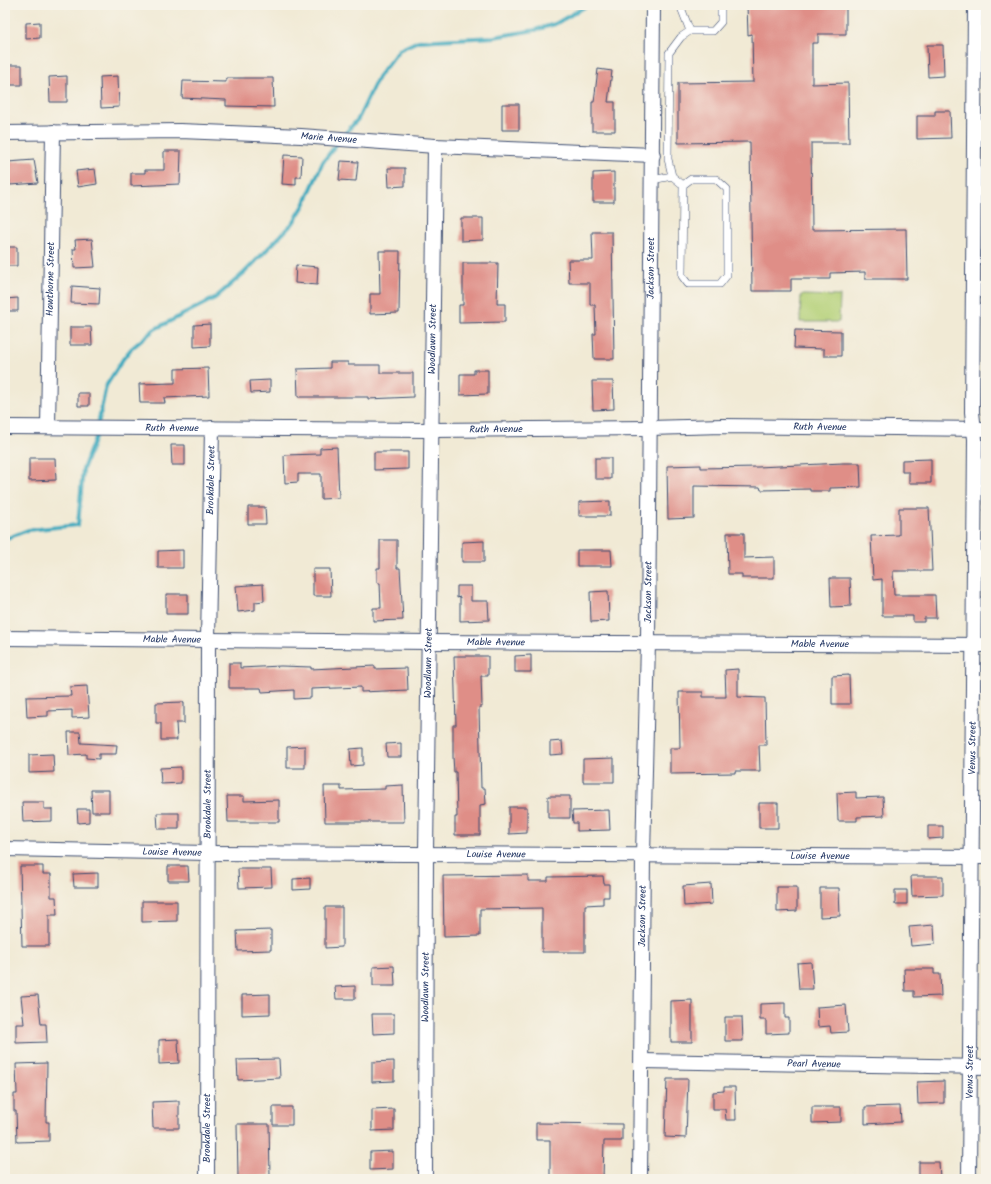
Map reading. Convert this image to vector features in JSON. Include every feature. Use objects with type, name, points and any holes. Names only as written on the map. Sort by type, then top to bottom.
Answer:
[{"type":"street","name":"Jackson Street","points":[[640,1179],[643,856],[648,642],[653,5]]},
{"type":"street","name":"Venus Street","points":[[969,1179],[971,857],[979,645],[980,429],[972,412],[979,159],[975,5]]},
{"type":"street","name":"Marie Avenue","points":[[5,133],[180,131],[435,146],[653,155]]},
{"type":"street","name":"Hawthorne Street","points":[[48,427],[53,132]]},
{"type":"street","name":"Woodlawn Street","points":[[425,1179],[428,642],[435,146]]},
{"type":"street","name":"Ruth Avenue","points":[[5,427],[431,430],[723,426],[980,429]]},
{"type":"street","name":"Brookdale Street","points":[[207,1179],[208,640],[212,428]]},
{"type":"street","name":"Mable Avenue","points":[[5,638],[979,645]]},
{"type":"street","name":"Louise Avenue","points":[[5,849],[643,856],[986,857]]},
{"type":"street","name":"Pearl Avenue","points":[[642,1060],[986,1067]]},
{"type":"lane","points":[[680,5],[690,31]]},
{"type":"lane","points":[[683,185],[672,176],[668,159],[669,53],[681,37],[690,31],[713,31],[721,22],[721,5]]},
{"type":"lane","points":[[652,180],[672,176]]},
{"type":"lane","points":[[691,179],[716,179],[726,188],[727,275],[720,284],[688,284],[682,276],[683,185],[691,179]]},
{"type":"green space","points":[[801,295],[840,296],[839,322],[800,322]]},
{"type":"building","points":[[747,5],[846,5],[846,34],[818,34],[818,43],[812,43],[812,84],[848,83],[849,143],[811,143],[812,230],[906,229],[907,279],[865,279],[865,272],[830,273],[830,279],[791,279],[791,291],[752,291],[750,142],[678,143],[678,83],[753,82],[752,34],[748,35]]},
{"type":"building","points":[[40,22],[40,38],[26,39],[26,23]]},
{"type":"building","points":[[927,45],[943,45],[944,76],[928,77]]},
{"type":"building","points":[[5,65],[22,65],[22,85],[5,85]]},
{"type":"building","points":[[598,69],[612,71],[608,102],[615,102],[615,131],[592,131],[592,102],[594,102]]},
{"type":"building","points":[[67,76],[67,102],[50,102],[49,77]]},
{"type":"building","points":[[118,76],[119,107],[101,108],[100,77]]},
{"type":"building","points":[[226,78],[273,78],[274,107],[226,106],[226,100],[182,98],[183,81],[226,82]]},
{"type":"building","points":[[502,104],[519,104],[519,130],[502,130]]},
{"type":"building","points":[[935,111],[950,111],[951,138],[917,139],[917,116],[935,116]]},
{"type":"building","points":[[164,151],[181,151],[180,184],[131,186],[131,173],[145,173],[145,170],[164,170]]},
{"type":"building","points":[[284,155],[302,156],[301,177],[296,177],[296,185],[282,184]]},
{"type":"building","points":[[34,160],[38,183],[10,185],[8,162]]},
{"type":"building","points":[[341,161],[358,162],[356,181],[339,180]]},
{"type":"building","points":[[388,168],[405,168],[405,186],[389,187]]},
{"type":"building","points":[[95,169],[97,184],[78,187],[76,171]]},
{"type":"building","points":[[614,172],[614,202],[593,202],[593,173]]},
{"type":"building","points":[[461,218],[483,218],[483,240],[461,241]]},
{"type":"building","points":[[592,232],[612,232],[614,359],[594,359],[593,334],[596,334],[595,305],[590,305],[590,283],[569,283],[568,260],[593,260]]},
{"type":"building","points":[[92,239],[95,267],[74,268],[73,249],[76,249],[75,240]]},
{"type":"building","points":[[5,247],[17,247],[17,266],[5,266]]},
{"type":"building","points":[[379,251],[400,251],[399,313],[370,314],[370,294],[380,294]]},
{"type":"building","points":[[463,263],[498,263],[497,304],[505,304],[505,322],[459,323],[459,305],[463,305]]},
{"type":"building","points":[[296,265],[318,267],[317,285],[295,283]]},
{"type":"building","points":[[72,286],[100,288],[99,304],[71,303]]},
{"type":"building","points":[[18,298],[18,311],[5,311],[5,299]]},
{"type":"building","points":[[210,324],[210,346],[194,347],[194,325]]},
{"type":"building","points":[[70,327],[91,327],[92,345],[70,345]]},
{"type":"building","points":[[795,330],[841,331],[841,356],[824,356],[824,349],[794,348]]},
{"type":"building","points":[[330,362],[348,362],[348,365],[380,365],[380,373],[413,373],[413,397],[368,399],[368,397],[298,397],[297,369],[330,368]]},
{"type":"building","points":[[208,368],[209,396],[164,398],[165,403],[140,403],[139,384],[175,383],[175,369]]},
{"type":"building","points":[[474,370],[488,370],[488,394],[460,395],[460,374],[474,374]]},
{"type":"building","points":[[270,380],[270,392],[251,393],[250,381]]},
{"type":"building","points":[[592,381],[613,381],[614,409],[593,410]]},
{"type":"building","points":[[78,393],[89,393],[89,406],[78,406]]},
{"type":"building","points":[[171,445],[185,445],[185,465],[172,465]]},
{"type":"building","points":[[337,447],[339,498],[321,499],[321,474],[298,474],[298,482],[285,483],[284,455],[320,454],[320,448]]},
{"type":"building","points":[[374,452],[408,452],[408,469],[374,470]]},
{"type":"building","points":[[29,458],[55,458],[56,480],[29,481]]},
{"type":"building","points":[[595,458],[611,458],[611,479],[595,479]]},
{"type":"building","points":[[931,459],[931,483],[909,483],[909,472],[902,472],[902,460]]},
{"type":"building","points":[[860,463],[861,487],[830,488],[830,491],[810,491],[810,489],[761,490],[760,487],[694,486],[694,518],[668,519],[667,466],[701,465],[701,468]]},
{"type":"building","points":[[610,501],[610,516],[579,516],[579,502]]},
{"type":"building","points":[[248,507],[265,507],[266,524],[248,524]]},
{"type":"building","points":[[899,508],[929,508],[932,571],[893,571],[894,595],[935,595],[936,618],[924,618],[924,622],[913,622],[913,616],[882,616],[882,579],[873,580],[871,536],[899,535]]},
{"type":"building","points":[[727,533],[744,533],[744,558],[774,557],[774,578],[742,578],[742,574],[728,574]]},
{"type":"building","points":[[380,540],[397,540],[397,568],[400,568],[403,620],[373,621],[373,608],[381,608],[380,583],[377,583],[377,568],[380,568]]},
{"type":"building","points":[[484,541],[484,562],[462,562],[462,542]]},
{"type":"building","points":[[183,550],[183,568],[158,568],[158,551]]},
{"type":"building","points":[[577,550],[611,550],[612,566],[577,566]]},
{"type":"building","points":[[313,569],[330,569],[331,596],[313,596]]},
{"type":"building","points":[[830,578],[850,578],[851,606],[831,607]]},
{"type":"building","points":[[263,584],[264,601],[255,602],[255,610],[238,612],[236,586]]},
{"type":"building","points":[[457,586],[471,586],[471,601],[488,601],[489,620],[460,621],[460,597],[457,598]]},
{"type":"building","points":[[608,591],[609,621],[591,622],[590,592]]},
{"type":"building","points":[[166,594],[188,594],[188,614],[166,614]]},
{"type":"building","points":[[531,655],[531,672],[515,672],[515,656]]},
{"type":"building","points":[[454,656],[488,656],[488,676],[481,676],[482,707],[479,707],[481,788],[485,788],[486,804],[480,805],[480,835],[455,835],[455,817],[457,817],[456,772],[454,772],[453,757],[453,725],[456,725]]},
{"type":"building","points":[[229,663],[240,663],[240,668],[281,666],[311,667],[311,669],[375,666],[375,669],[407,668],[408,690],[361,692],[361,687],[311,689],[311,698],[294,699],[294,690],[262,692],[261,688],[229,688]]},
{"type":"building","points":[[738,669],[738,697],[765,698],[766,745],[759,745],[760,771],[670,774],[670,748],[680,748],[679,692],[703,692],[703,697],[726,697],[725,670]]},
{"type":"building","points":[[849,675],[850,704],[832,704],[832,676]]},
{"type":"building","points":[[87,686],[89,717],[72,718],[72,710],[48,711],[48,716],[27,717],[26,697],[71,696],[70,687]]},
{"type":"building","points":[[184,702],[184,723],[176,723],[177,740],[161,740],[161,723],[156,723],[156,703]]},
{"type":"building","points":[[68,732],[80,732],[81,743],[117,745],[116,754],[99,754],[99,759],[86,758],[86,754],[69,755]]},
{"type":"building","points":[[562,741],[563,754],[550,755],[550,742]]},
{"type":"building","points":[[401,743],[401,757],[387,757],[386,744]]},
{"type":"building","points":[[305,746],[305,768],[287,768],[287,747]]},
{"type":"building","points":[[363,748],[363,765],[351,766],[350,749]]},
{"type":"building","points":[[53,754],[54,772],[29,773],[29,755]]},
{"type":"building","points":[[614,758],[614,782],[583,782],[583,759]]},
{"type":"building","points":[[181,767],[181,783],[161,784],[160,768]]},
{"type":"building","points":[[403,785],[404,822],[325,822],[324,786],[341,786],[341,790],[385,789],[385,786]]},
{"type":"building","points":[[91,790],[109,790],[109,812],[92,812]]},
{"type":"building","points":[[856,792],[856,798],[883,797],[884,816],[857,817],[857,821],[838,821],[837,793]]},
{"type":"building","points":[[227,796],[244,796],[244,801],[279,800],[279,822],[228,822]]},
{"type":"building","points":[[548,796],[570,796],[570,818],[548,818]]},
{"type":"building","points":[[22,802],[44,802],[44,809],[52,809],[52,821],[23,822]]},
{"type":"building","points":[[759,803],[778,803],[778,828],[759,828]]},
{"type":"building","points":[[509,807],[527,807],[527,833],[509,834]]},
{"type":"building","points":[[77,809],[89,809],[89,822],[78,823]]},
{"type":"building","points":[[609,810],[610,830],[577,831],[577,823],[573,823],[572,811]]},
{"type":"building","points":[[157,813],[179,813],[179,829],[158,829]]},
{"type":"building","points":[[928,826],[943,826],[943,838],[928,839]]},
{"type":"building","points":[[20,866],[43,866],[43,874],[51,874],[51,897],[56,897],[57,915],[49,915],[49,946],[22,946]]},
{"type":"building","points":[[168,866],[188,866],[189,881],[168,881]]},
{"type":"building","points":[[238,869],[271,869],[272,887],[239,888]]},
{"type":"building","points":[[98,873],[98,887],[74,887],[73,874]]},
{"type":"building","points":[[528,875],[528,881],[548,881],[548,877],[603,876],[604,884],[609,884],[609,897],[603,897],[603,904],[585,905],[585,952],[542,952],[542,908],[480,909],[480,936],[444,937],[443,876]]},
{"type":"building","points":[[911,876],[943,876],[943,895],[912,896]]},
{"type":"building","points":[[310,878],[310,889],[293,890],[293,879]]},
{"type":"building","points":[[711,884],[712,904],[684,906],[683,886]]},
{"type":"building","points":[[777,887],[797,887],[797,911],[777,912]]},
{"type":"building","points":[[820,888],[839,888],[840,916],[820,917]]},
{"type":"building","points":[[895,890],[907,890],[907,904],[895,904]]},
{"type":"building","points":[[142,901],[177,901],[177,921],[142,922]]},
{"type":"building","points":[[325,907],[342,907],[342,947],[325,948]]},
{"type":"building","points":[[934,925],[935,944],[911,946],[909,927]]},
{"type":"building","points":[[271,930],[271,950],[238,951],[237,931]]},
{"type":"building","points":[[811,962],[813,989],[799,989],[797,963]]},
{"type":"building","points":[[394,966],[395,986],[373,986],[373,967]]},
{"type":"building","points":[[904,969],[934,969],[934,974],[940,974],[941,996],[914,997],[914,991],[905,991]]},
{"type":"building","points":[[355,986],[355,999],[336,999],[335,987]]},
{"type":"building","points":[[270,994],[270,1014],[242,1015],[242,995]]},
{"type":"building","points":[[38,995],[41,1024],[46,1024],[47,1042],[16,1043],[16,1024],[24,1024],[21,996]]},
{"type":"building","points":[[692,1000],[692,1042],[671,1042],[671,1001]]},
{"type":"building","points":[[785,1003],[785,1018],[789,1018],[789,1033],[766,1034],[766,1020],[760,1020],[760,1004]]},
{"type":"building","points":[[846,1005],[848,1032],[831,1033],[830,1026],[818,1027],[817,1007]]},
{"type":"building","points":[[372,1014],[394,1014],[394,1033],[373,1034]]},
{"type":"building","points":[[725,1017],[742,1017],[743,1041],[725,1041]]},
{"type":"building","points":[[178,1039],[179,1063],[159,1064],[159,1040]]},
{"type":"building","points":[[279,1059],[280,1078],[238,1080],[237,1060]]},
{"type":"building","points":[[394,1061],[394,1081],[372,1082],[372,1062]]},
{"type":"building","points":[[47,1063],[46,1122],[49,1122],[49,1141],[17,1142],[16,1111],[14,1111],[14,1094],[17,1094],[16,1064]]},
{"type":"building","points":[[667,1079],[688,1079],[686,1138],[665,1137]]},
{"type":"building","points":[[944,1081],[944,1103],[918,1104],[917,1082]]},
{"type":"building","points":[[724,1087],[735,1087],[736,1120],[726,1120],[725,1109],[713,1109],[713,1092],[724,1091]]},
{"type":"building","points":[[179,1101],[179,1128],[153,1128],[152,1102]]},
{"type":"building","points":[[900,1106],[901,1122],[865,1124],[865,1107]]},
{"type":"building","points":[[273,1107],[292,1107],[292,1125],[273,1125]]},
{"type":"building","points":[[812,1107],[841,1107],[841,1122],[812,1123]]},
{"type":"building","points":[[394,1109],[394,1130],[372,1131],[372,1110]]},
{"type":"building","points":[[536,1123],[622,1124],[622,1141],[604,1141],[603,1179],[550,1179],[550,1140],[536,1140]]},
{"type":"building","points":[[237,1124],[269,1124],[270,1176],[238,1177]]},
{"type":"building","points":[[393,1151],[393,1169],[370,1170],[370,1152]]},
{"type":"building","points":[[919,1162],[939,1162],[940,1179],[919,1179]]},
{"type":"waterway","points":[[343,136],[358,119],[378,77],[399,50],[418,41],[494,37],[535,30],[555,24],[588,5]]},
{"type":"waterway","points":[[5,539],[28,530],[78,525],[83,469],[95,438],[106,386],[123,359],[131,349],[155,329],[215,298],[244,273],[293,223],[304,205],[323,162],[339,141]]}]
